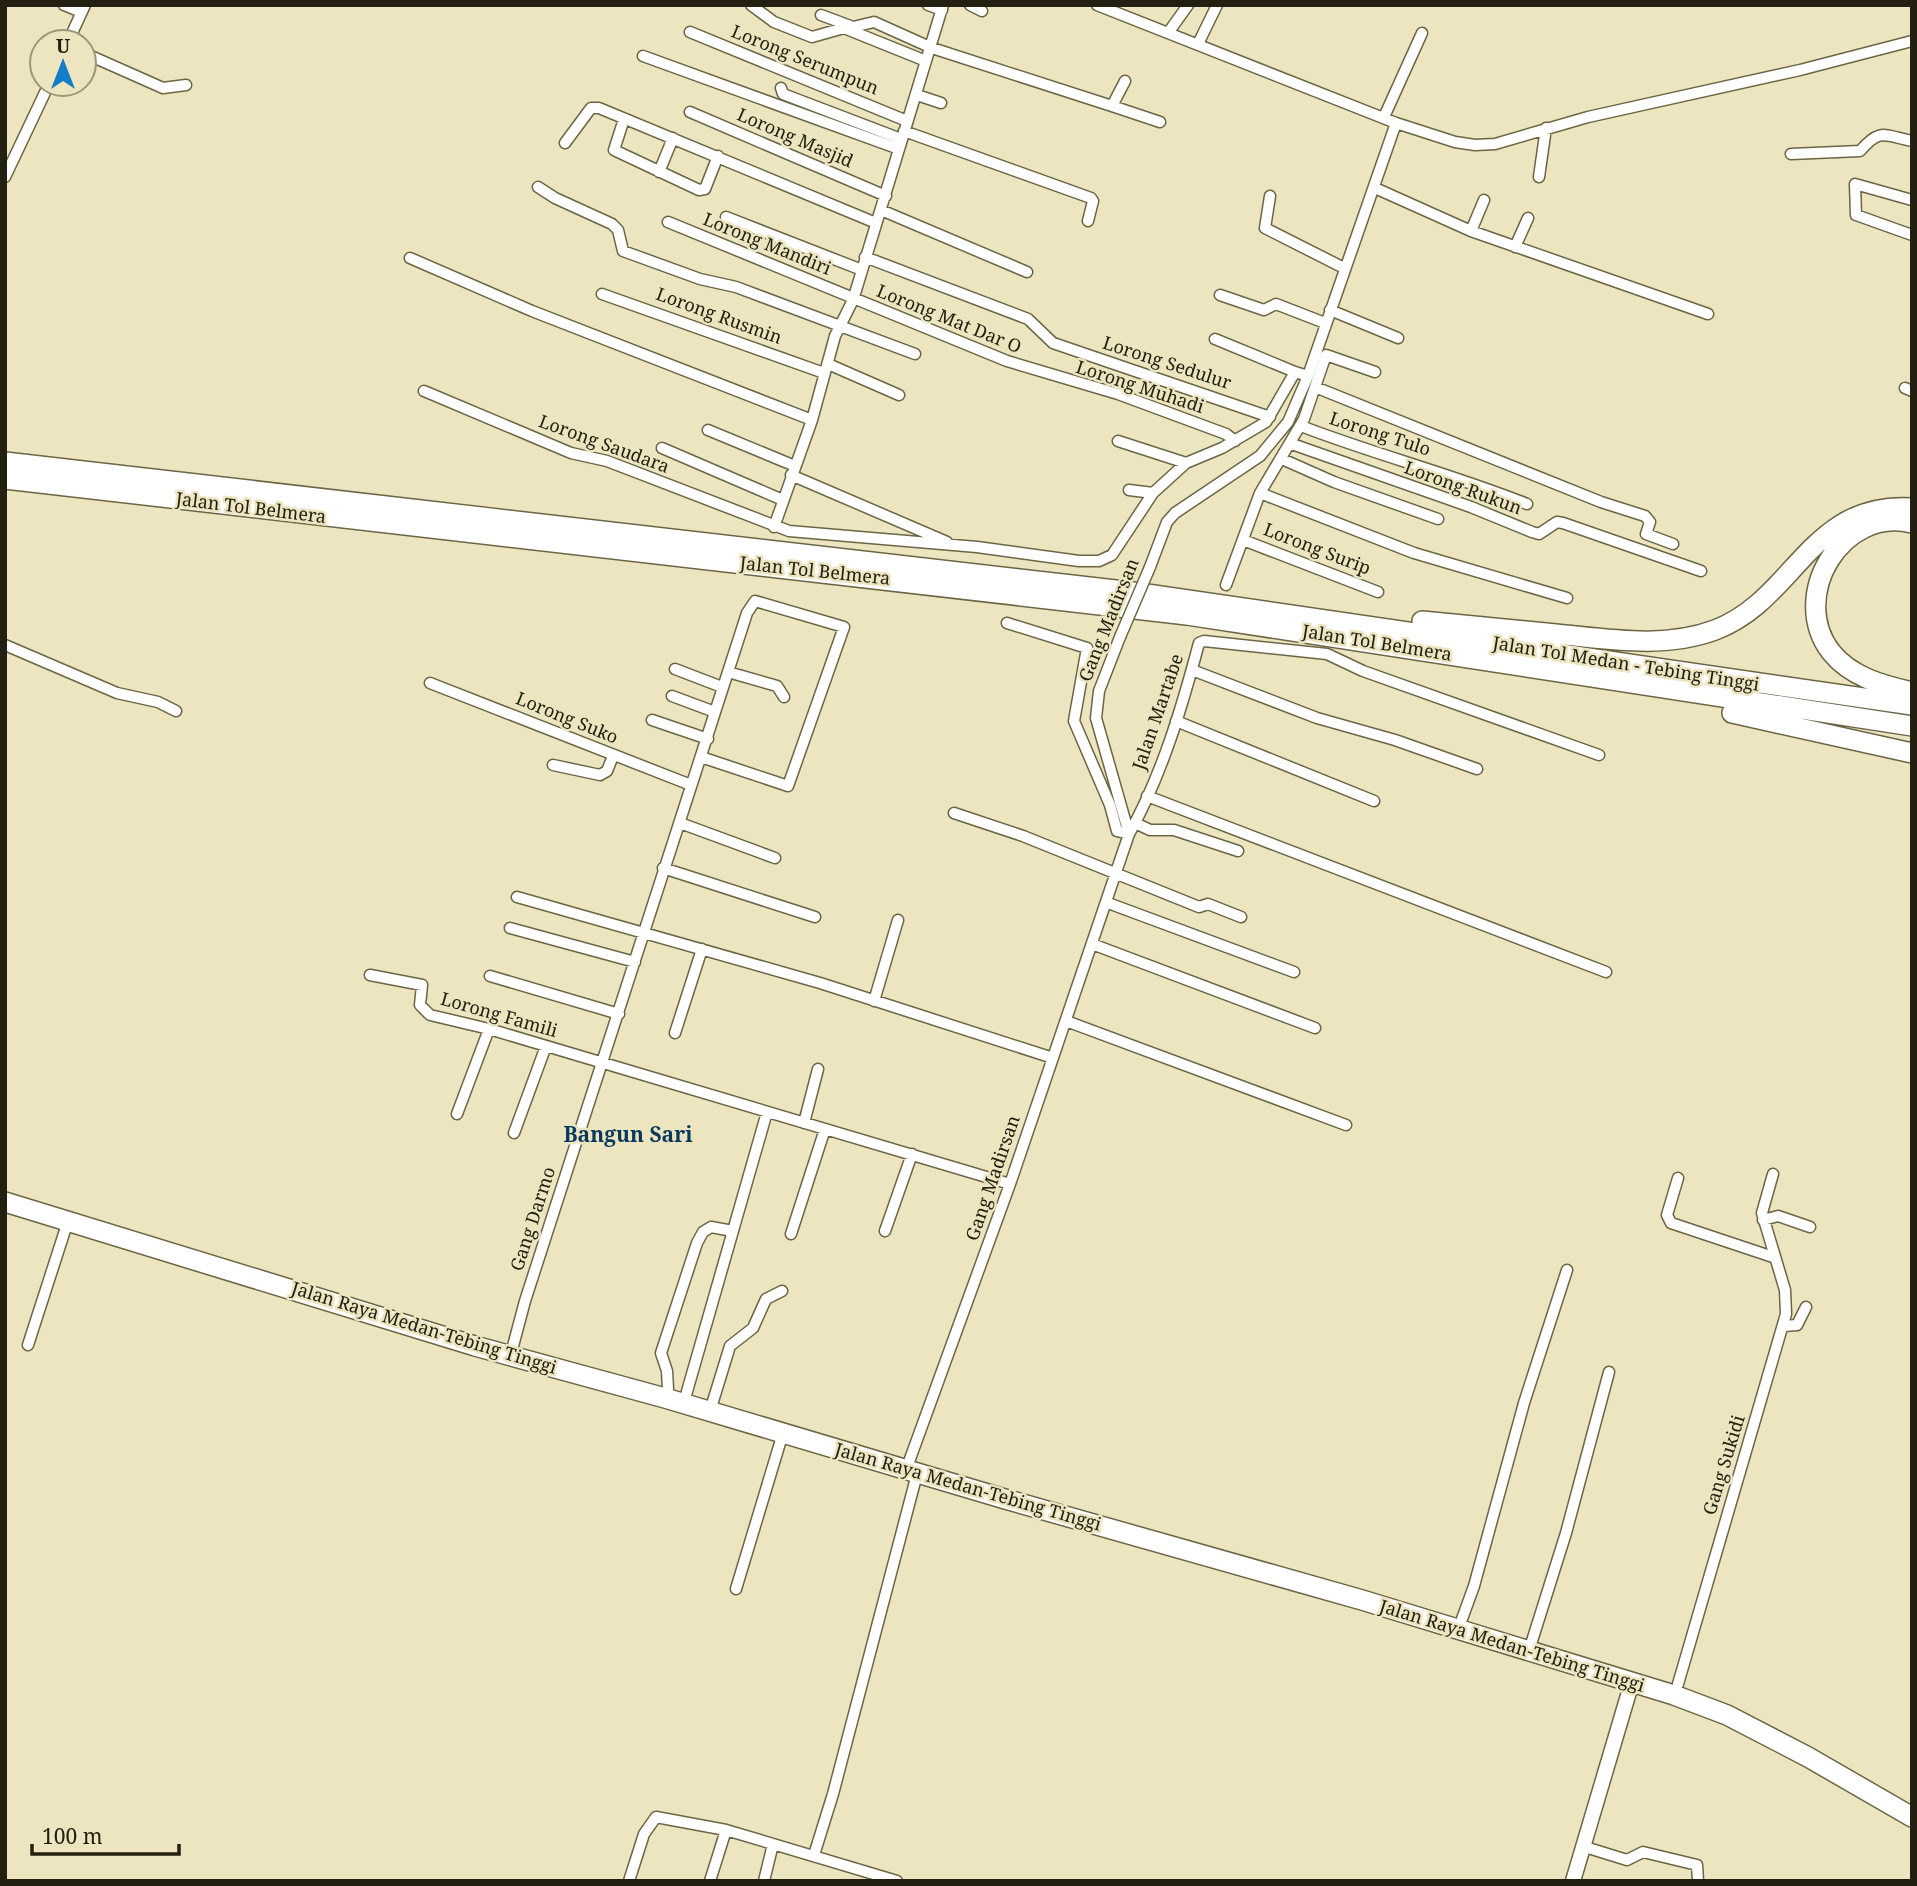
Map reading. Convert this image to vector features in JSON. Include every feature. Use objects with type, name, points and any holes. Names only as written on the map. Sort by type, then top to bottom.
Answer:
[{"type":"highway","name":"Jalan Tol Belmera","points":[[5,462],[1133,592],[1299,614]]},
{"type":"highway","name":"Jalan Tol Belmera","points":[[5,479],[1186,615],[1622,684]]},
{"type":"highway","points":[[1299,614],[1364,615],[1636,641],[1683,638],[1713,631],[1746,614],[1818,541],[1850,517],[1879,508],[1912,508]]},
{"type":"highway","points":[[1912,523],[1876,523],[1850,534],[1826,564],[1816,608],[1822,637],[1845,666],[1877,683],[1912,692]]},
{"type":"highway","name":"Jalan Tol Medan - Tebing Tinggi","points":[[1299,614],[1912,705]]},
{"type":"highway","points":[[1622,684],[1709,708],[1912,753]]},
{"type":"highway","name":"Jalan Tol Medan - Tebing Tinggi","points":[[1622,684],[1912,726]]},
{"type":"highway","name":"Jalan Raya Medan-Tebing Tinggi","points":[[5,1191],[513,1346],[677,1392],[783,1433],[1462,1619],[1678,1684],[1741,1707],[1912,1804]]},
{"type":"highway","name":"Jalan Raya Medan-Tebing Tinggi","points":[[5,1202],[475,1346],[712,1407],[1632,1682],[1727,1716],[1808,1757],[1912,1817]]},
{"type":"street","points":[[64,5],[83,8],[74,28]]},
{"type":"street","points":[[751,5],[774,22],[812,37],[844,28],[926,61]]},
{"type":"street","points":[[774,527],[812,419],[840,326],[853,300],[932,48],[943,7],[928,5]]},
{"type":"street","points":[[970,5],[982,10]]},
{"type":"street","points":[[1097,5],[1396,123],[1455,142],[1475,145],[1495,144],[1546,128],[1912,41]]},
{"type":"street","points":[[1168,33],[1188,5]]},
{"type":"street","points":[[1198,44],[1217,5]]},
{"type":"street","points":[[821,15],[853,27],[874,22],[932,48],[1160,122]]},
{"type":"street","name":"Lorong Serumpun","points":[[690,32],[903,135]]},
{"type":"street","points":[[1384,117],[1422,33]]},
{"type":"street","points":[[643,56],[903,135]]},
{"type":"street","points":[[98,59],[163,88],[186,85]]},
{"type":"street","points":[[1112,106],[1125,81]]},
{"type":"street","points":[[781,88],[783,94],[1091,198],[1093,201],[1088,221]]},
{"type":"street","points":[[917,95],[941,103]]},
{"type":"street","points":[[6,173],[42,98]]},
{"type":"street","points":[[565,143],[591,108],[718,156],[876,223]]},
{"type":"street","name":"Lorong Masjid","points":[[690,112],[886,196]]},
{"type":"street","points":[[624,119],[614,150],[703,190],[718,156]]},
{"type":"street","name":"Gang Madirsan","points":[[814,1855],[833,1794],[911,1468],[1108,903],[1129,834],[1096,718],[1099,691],[1167,522],[1175,513],[1260,456],[1278,438],[1288,422],[1321,353],[1325,323],[1396,123]]},
{"type":"street","points":[[1539,177],[1546,128]]},
{"type":"street","points":[[1791,154],[1860,151],[1869,139],[1878,135],[1912,141]]},
{"type":"street","points":[[659,172],[673,138]]},
{"type":"street","points":[[1912,200],[1855,184],[1856,215],[1912,235]]},
{"type":"street","points":[[538,187],[555,198],[612,224],[618,230],[622,251],[700,279],[736,287],[915,354]]},
{"type":"street","points":[[1375,188],[1471,231],[1708,314]]},
{"type":"street","points":[[1270,196],[1265,228],[1344,268]]},
{"type":"street","points":[[1471,231],[1484,200]]},
{"type":"street","points":[[881,210],[1027,272]]},
{"type":"street","points":[[726,217],[862,270]]},
{"type":"street","points":[[1515,247],[1528,218]]},
{"type":"street","name":"Lorong Mandiri","points":[[668,222],[810,278],[853,300]]},
{"type":"street","name":"Lorong Sedulur","points":[[865,257],[1028,319],[1040,334],[1053,343],[1269,417]]},
{"type":"street","points":[[410,258],[532,311],[812,419]]},
{"type":"street","name":"Lorong Rusmin","points":[[602,294],[899,395]]},
{"type":"street","points":[[1220,295],[1264,310],[1276,304],[1325,323]]},
{"type":"street","name":"Lorong Mat Dar O","points":[[853,300],[1032,370]]},
{"type":"street","points":[[1330,310],[1398,338]]},
{"type":"street","points":[[1215,339],[1308,376]]},
{"type":"street","points":[[1226,585],[1260,493],[1301,426],[1315,387],[1321,353],[1375,372]]},
{"type":"street","name":"Lorong Muhadi","points":[[1032,370],[1118,394],[1226,435],[1235,441]]},
{"type":"street","points":[[708,430],[951,544],[1079,561],[1099,561],[1111,555],[1153,493],[1186,463],[1235,441],[1269,417],[1295,372]]},
{"type":"street","points":[[1315,387],[1601,502],[1645,516],[1650,522],[1646,534],[1673,544]]},
{"type":"street","name":"Lorong Saudara","points":[[424,391],[571,453],[607,461],[774,527],[883,540],[951,544]]},
{"type":"street","name":"Lorong Tulo","points":[[1301,426],[1397,462],[1422,465],[1527,504]]},
{"type":"street","points":[[1118,440],[1186,463]]},
{"type":"street","name":"Lorong Rukun","points":[[1292,444],[1532,532],[1539,534],[1557,522],[1563,523],[1700,571]]},
{"type":"street","points":[[662,448],[783,500]]},
{"type":"street","points":[[1282,459],[1334,482],[1438,519]]},
{"type":"street","points":[[1129,490],[1153,493]]},
{"type":"street","points":[[1260,493],[1414,553],[1567,598]]},
{"type":"street","name":"Lorong Surip","points":[[1243,540],[1378,592]]},
{"type":"street","name":"Gang Darmo","points":[[513,1346],[525,1301],[747,613],[755,601],[844,627],[788,786],[701,757]]},
{"type":"street","points":[[1007,623],[1087,648],[1074,721],[1110,805],[1117,831],[1129,834]]},
{"type":"street","name":"Jalan Martabe","points":[[1129,834],[1176,721],[1199,643],[1204,641],[1327,654],[1363,671],[1599,755]]},
{"type":"street","points":[[5,645],[79,678],[176,710]]},
{"type":"street","points":[[676,669],[723,688]]},
{"type":"street","points":[[1192,670],[1317,718],[1406,743],[1477,769]]},
{"type":"street","points":[[728,672],[777,686],[784,697]]},
{"type":"street","name":"Lorong Suko","points":[[430,683],[691,785]]},
{"type":"street","points":[[672,696],[715,712]]},
{"type":"street","points":[[652,720],[708,739]]},
{"type":"street","points":[[1176,721],[1374,800]]},
{"type":"street","points":[[553,765],[604,775],[613,756]]},
{"type":"street","points":[[1147,796],[1606,972]]},
{"type":"street","points":[[954,813],[1199,906],[1208,904],[1241,917]]},
{"type":"street","points":[[680,823],[775,858]]},
{"type":"street","points":[[1135,823],[1150,830],[1174,830],[1238,851]]},
{"type":"street","points":[[663,869],[815,917]]},
{"type":"street","points":[[517,897],[874,1000],[1053,1058]]},
{"type":"street","points":[[1108,903],[1294,972]]},
{"type":"street","points":[[874,1000],[898,920]]},
{"type":"street","points":[[510,928],[635,962]]},
{"type":"street","points":[[1092,944],[1315,1028]]},
{"type":"street","points":[[675,1033],[702,949]]},
{"type":"street","name":"Lorong Famili","points":[[370,975],[422,985],[420,1005],[426,1013],[489,1029],[1010,1184]]},
{"type":"street","points":[[491,976],[619,1014]]},
{"type":"street","points":[[1066,1021],[1346,1125]]},
{"type":"street","points":[[457,1114],[489,1029]]},
{"type":"street","points":[[514,1133],[546,1046]]},
{"type":"street","points":[[804,1123],[818,1069]]},
{"type":"street","points":[[677,1392],[733,1231],[767,1112]]},
{"type":"street","points":[[791,1234],[825,1129]]},
{"type":"street","points":[[885,1231],[912,1154]]},
{"type":"street","points":[[1773,1174],[1763,1207],[1763,1220],[1778,1216],[1811,1227]]},
{"type":"street","points":[[1678,1178],[1667,1216],[1671,1223],[1773,1257]]},
{"type":"street","name":"Gang Sukidi","points":[[1678,1684],[1784,1326],[1788,1304],[1763,1220]]},
{"type":"street","points":[[28,1345],[68,1221]]},
{"type":"street","points":[[677,1392],[661,1353],[697,1243],[703,1232],[711,1227],[733,1231]]},
{"type":"street","points":[[1462,1619],[1474,1586],[1524,1404],[1567,1270]]},
{"type":"street","points":[[712,1407],[730,1346],[753,1328],[766,1299],[782,1291]]},
{"type":"street","points":[[1784,1326],[1797,1325],[1805,1307]]},
{"type":"street","points":[[1532,1641],[1566,1533],[1609,1372]]},
{"type":"street","points":[[736,1589],[783,1433]]},
{"type":"street","points":[[1573,1881],[1632,1682]]},
{"type":"street","points":[[629,1881],[644,1834],[656,1817],[726,1830],[897,1881]]},
{"type":"street","points":[[710,1881],[726,1830]]},
{"type":"street","points":[[764,1881],[773,1844]]},
{"type":"street","points":[[1585,1847],[1627,1860],[1643,1852],[1697,1865],[1698,1881]]},
{"type":"district","name":"Bangun Sari","points":[[628,1135]]}]
